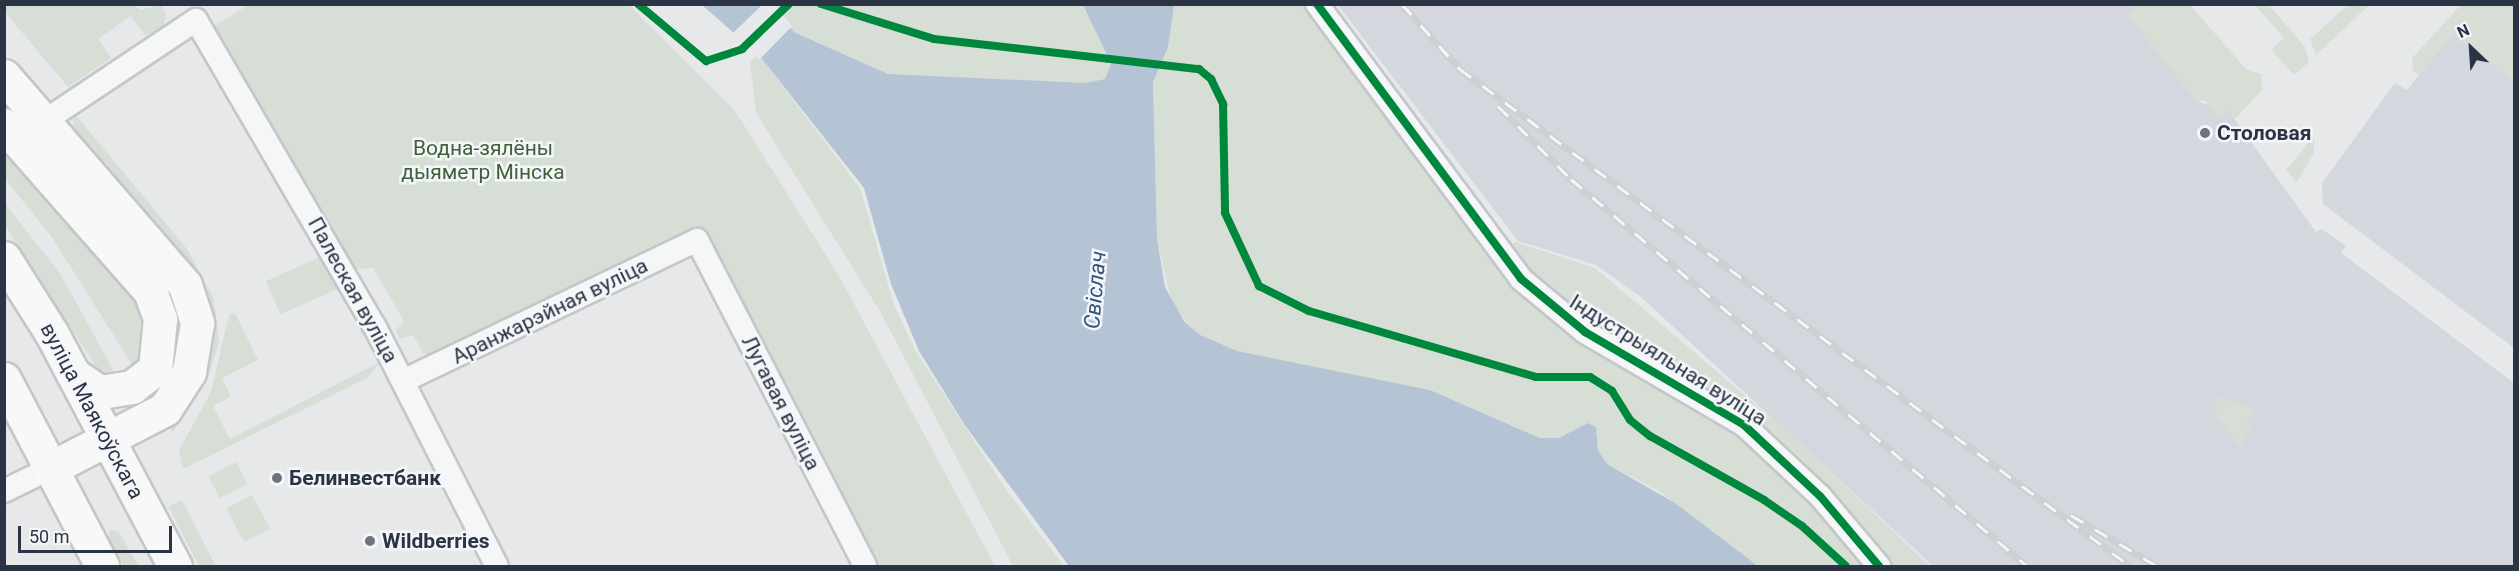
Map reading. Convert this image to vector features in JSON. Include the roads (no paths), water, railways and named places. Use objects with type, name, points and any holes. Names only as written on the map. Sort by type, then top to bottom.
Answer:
[{"type":"main road","points":[[4,76],[46,120],[185,285],[197,323],[189,372],[177,397],[150,419],[53,467]]},
{"type":"main road","points":[[4,125],[150,291],[160,320],[155,369],[132,387],[99,392],[73,374]]},
{"type":"main road","name":"вуліца Маякоўскага","points":[[4,258],[73,374],[175,567]]},
{"type":"main road","points":[[4,379],[53,467],[102,567]]},
{"type":"street","name":"Індустрыяльная вуліца","points":[[1317,4],[1521,279],[1586,332],[1744,425],[1820,496],[1879,567]]},
{"type":"street","name":"Палеская вуліца","points":[[46,120],[196,20],[403,381],[497,567]]},
{"type":"street","name":"Аранжарэйная вуліца","points":[[403,381],[697,240]]},
{"type":"street","name":"Лугавая вуліца","points":[[697,240],[865,567]]},
{"type":"street","points":[[4,491],[53,467]]},
{"type":"water","name":"Свіслач","points":[[702,5],[770,5],[794,32],[888,74],[1085,83],[1105,79],[1111,63],[1083,5],[1174,5],[1168,47],[1153,82],[1157,239],[1165,287],[1184,321],[1200,335],[1237,351],[1430,390],[1540,438],[1559,438],[1588,423],[1596,427],[1598,450],[1607,464],[1675,503],[1758,566],[1069,566],[964,424],[919,351],[891,284],[864,188],[758,54]]},
{"type":"railway","points":[[1402,4],[1460,69],[2130,566]]},
{"type":"railway","points":[[1498,106],[1571,179],[2027,566]]},
{"type":"railway","points":[[2071,515],[2157,566]]},
{"type":"place","name":"Столовая","points":[[2205,133]]},
{"type":"place","name":"Белинвестбанк","points":[[277,478]]},
{"type":"place","name":"Wildberries","points":[[370,541]]},
{"type":"park label","name":"Водна-зялёны дыяметр Мінска","points":[[483,160]]}]
